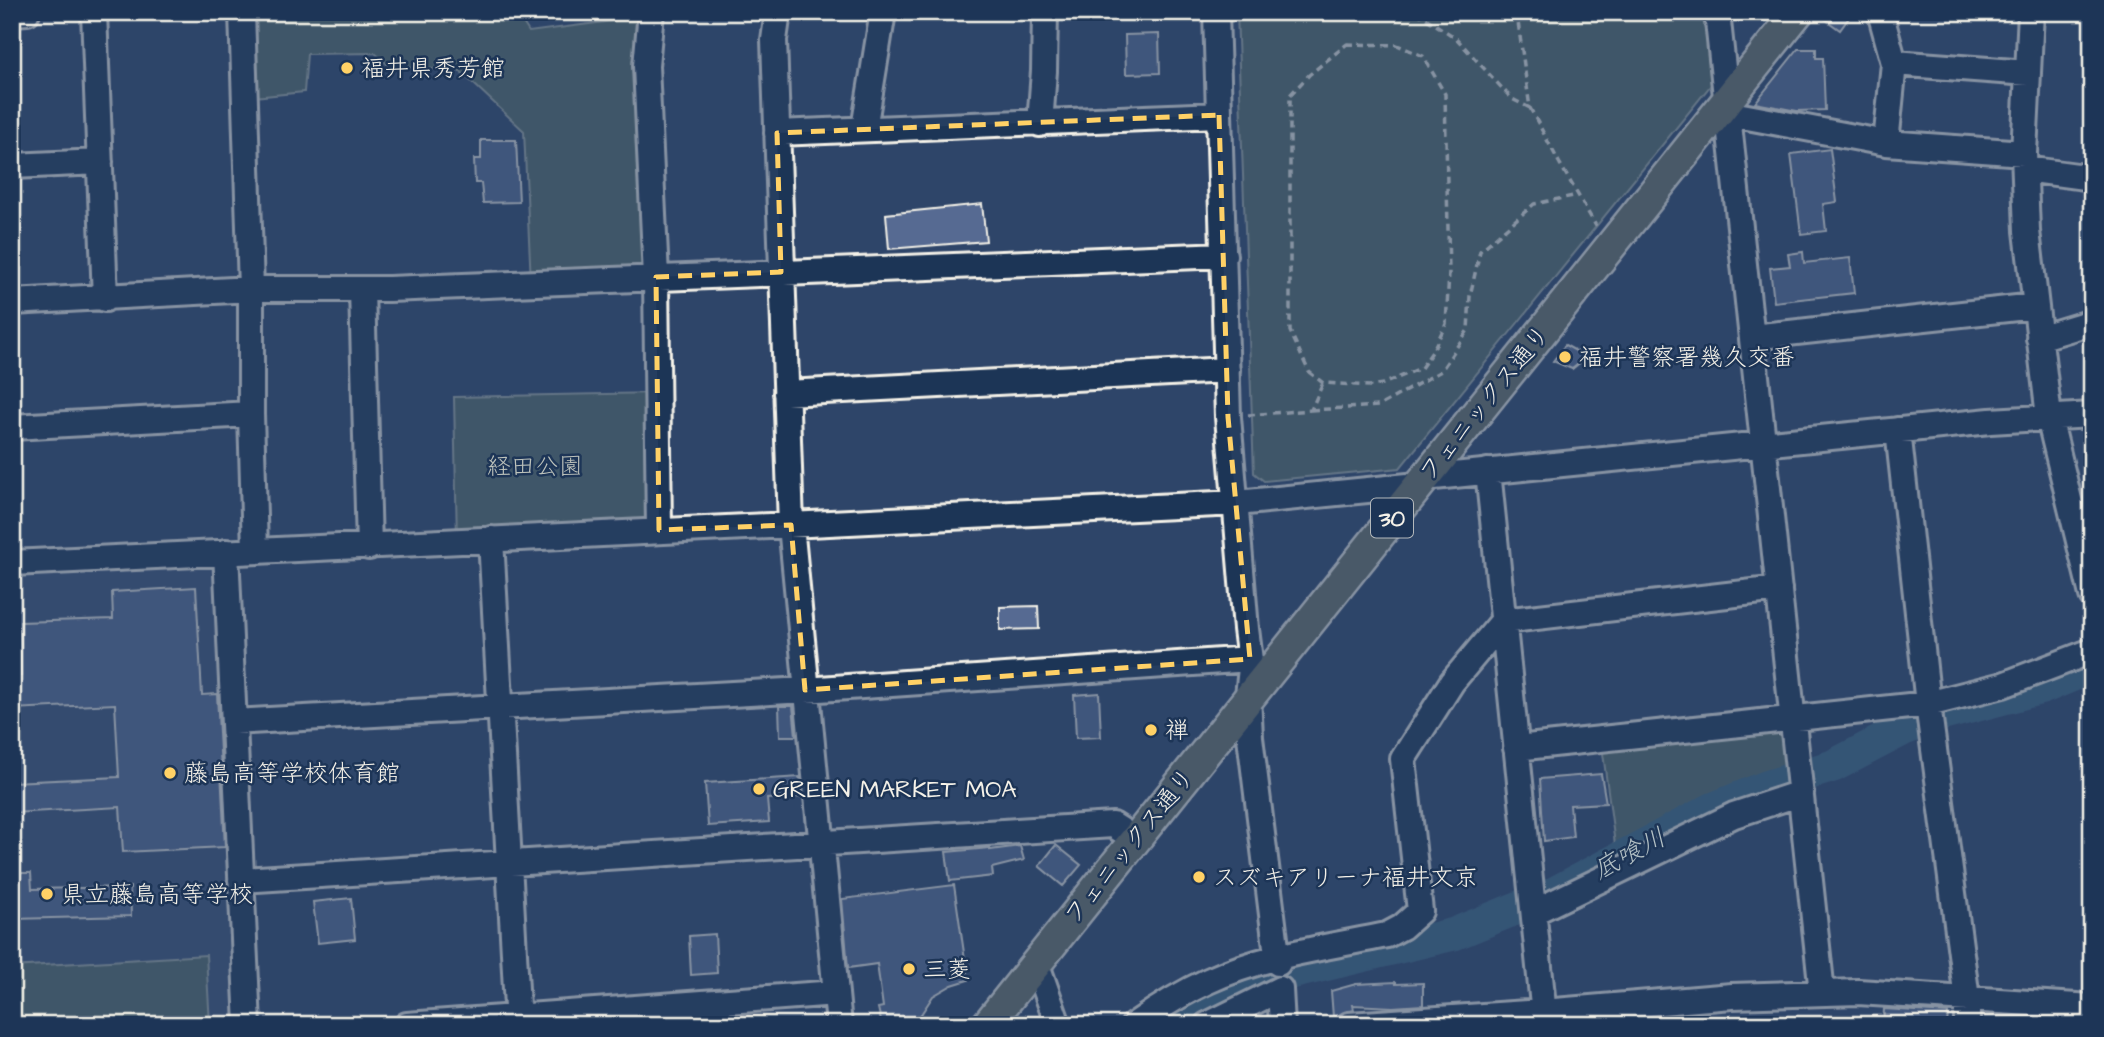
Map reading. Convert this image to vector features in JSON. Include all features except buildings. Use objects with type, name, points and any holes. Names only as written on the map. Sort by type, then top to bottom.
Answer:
[{"type":"main road","name":"フェニックス通り","points":[[987,1025],[1248,696],[1726,107],[1798,12]]},
{"type":"street","points":[[12,13],[27,12]]},
{"type":"street","points":[[94,12],[105,299]]},
{"type":"street","points":[[242,12],[251,289],[255,550]]},
{"type":"street","points":[[651,12],[646,66],[656,277],[659,530]]},
{"type":"street","points":[[778,12],[774,40],[791,525],[839,1025]]},
{"type":"street","points":[[864,129],[883,12]]},
{"type":"street","points":[[1040,124],[1045,12]]},
{"type":"street","points":[[1216,12],[1228,417],[1250,659],[1250,737],[1278,961]]},
{"type":"street","points":[[1717,12],[1822,993]]},
{"type":"street","points":[[1880,12],[1894,63],[1886,143]]},
{"type":"street","points":[[2031,12],[2024,161],[2027,231],[2049,417],[2092,595]]},
{"type":"street","points":[[1894,63],[2028,73]]},
{"type":"street","points":[[1726,107],[1886,143],[2024,161],[2092,178]]},
{"type":"street","points":[[778,133],[1219,115]]},
{"type":"street","points":[[12,166],[100,162]]},
{"type":"street","points":[[12,302],[251,289],[362,289],[1224,255]]},
{"type":"street","points":[[362,289],[369,547]]},
{"type":"street","points":[[1752,337],[2035,306]]},
{"type":"street","points":[[2039,338],[2092,322]]},
{"type":"street","points":[[786,393],[1227,370]]},
{"type":"street","points":[[12,427],[251,414]]},
{"type":"street","points":[[12,563],[1237,503],[1421,482],[1488,471],[1898,430],[2092,415]]},
{"type":"street","points":[[1898,430],[1929,715],[1967,999],[1967,1025]]},
{"type":"street","points":[[1488,471],[1544,1018]]},
{"type":"street","points":[[491,539],[518,1021]]},
{"type":"street","points":[[226,552],[248,1025]]},
{"type":"street","points":[[1134,1025],[1173,998],[1211,979],[1387,934],[1402,927],[1420,911],[1403,759],[1452,682],[1503,621],[1779,589]]},
{"type":"street","points":[[1516,748],[1793,717],[1929,715],[2092,651]]},
{"type":"street","points":[[234,722],[805,690],[1250,659]]},
{"type":"street","points":[[1534,912],[1800,784]]},
{"type":"street","points":[[241,880],[1113,825],[1135,839]]},
{"type":"street","points":[[1035,962],[1058,1025]]},
{"type":"street","points":[[1207,1025],[1280,989],[1282,1025]]},
{"type":"street","points":[[1349,1025],[1544,1018],[1732,996],[1858,992],[2092,1007]]},
{"type":"street","points":[[407,1025],[518,1021],[836,993]]},
{"type":"path","points":[[1416,12],[1456,38],[1512,99],[1530,107]]},
{"type":"path","points":[[1519,12],[1518,22],[1530,107],[1596,226]]},
{"type":"path","points":[[1347,44],[1397,45],[1423,56],[1445,94],[1448,273],[1446,324],[1421,368],[1383,384],[1370,386],[1323,383],[1309,372],[1290,331],[1290,95],[1309,75],[1347,44]]},
{"type":"path","points":[[1228,417],[1379,406],[1441,371],[1468,330],[1470,296],[1480,251],[1534,204],[1578,195]]},
{"type":"path","points":[[1311,410],[1323,383]]},
{"type":"highlighted area","points":[[1219,115],[1228,417],[1250,659],[805,690],[791,525],[659,530],[656,277],[781,272],[777,133]]},
{"type":"shaded area","points":[[219,563],[241,1025],[12,1025],[12,574]]},
{"type":"green space","points":[[236,12],[516,12],[529,32],[650,16],[653,277],[531,283],[524,131],[460,71],[389,66],[375,53],[307,54],[304,92],[244,98]]},
{"type":"green space","points":[[1237,12],[1704,12],[1711,85],[1400,468],[1264,481],[1254,473]]},
{"type":"green space","name":"経田公園","points":[[658,393],[659,530],[457,541],[454,397]]},
{"type":"green space","points":[[1793,717],[1799,774],[1616,852],[1601,738]]},
{"type":"green space","points":[[206,955],[210,1025],[12,1025],[12,967]]},
{"type":"waterway","name":"底喰川","points":[[1162,1025],[1208,999],[1266,979],[1454,934],[1554,893],[1712,809],[1766,787],[1833,766],[1902,730],[1940,715],[2042,688],[2092,667]]},
{"type":"place","name":"福井県秀芳館","points":[[347,68]]},
{"type":"place","name":"福井警察署幾久交番","points":[[1565,357]]},
{"type":"place","name":"禅","points":[[1151,730]]},
{"type":"place","name":"藤島高等学校体育館","points":[[170,773]]},
{"type":"place","name":"GREEN MARKET MOA","points":[[759,789]]},
{"type":"place","name":"スズキアリーナ福井文京","points":[[1199,877]]},
{"type":"place","name":"県立藤島高等学校","points":[[47,894]]},
{"type":"place","name":"三菱","points":[[909,969]]}]
